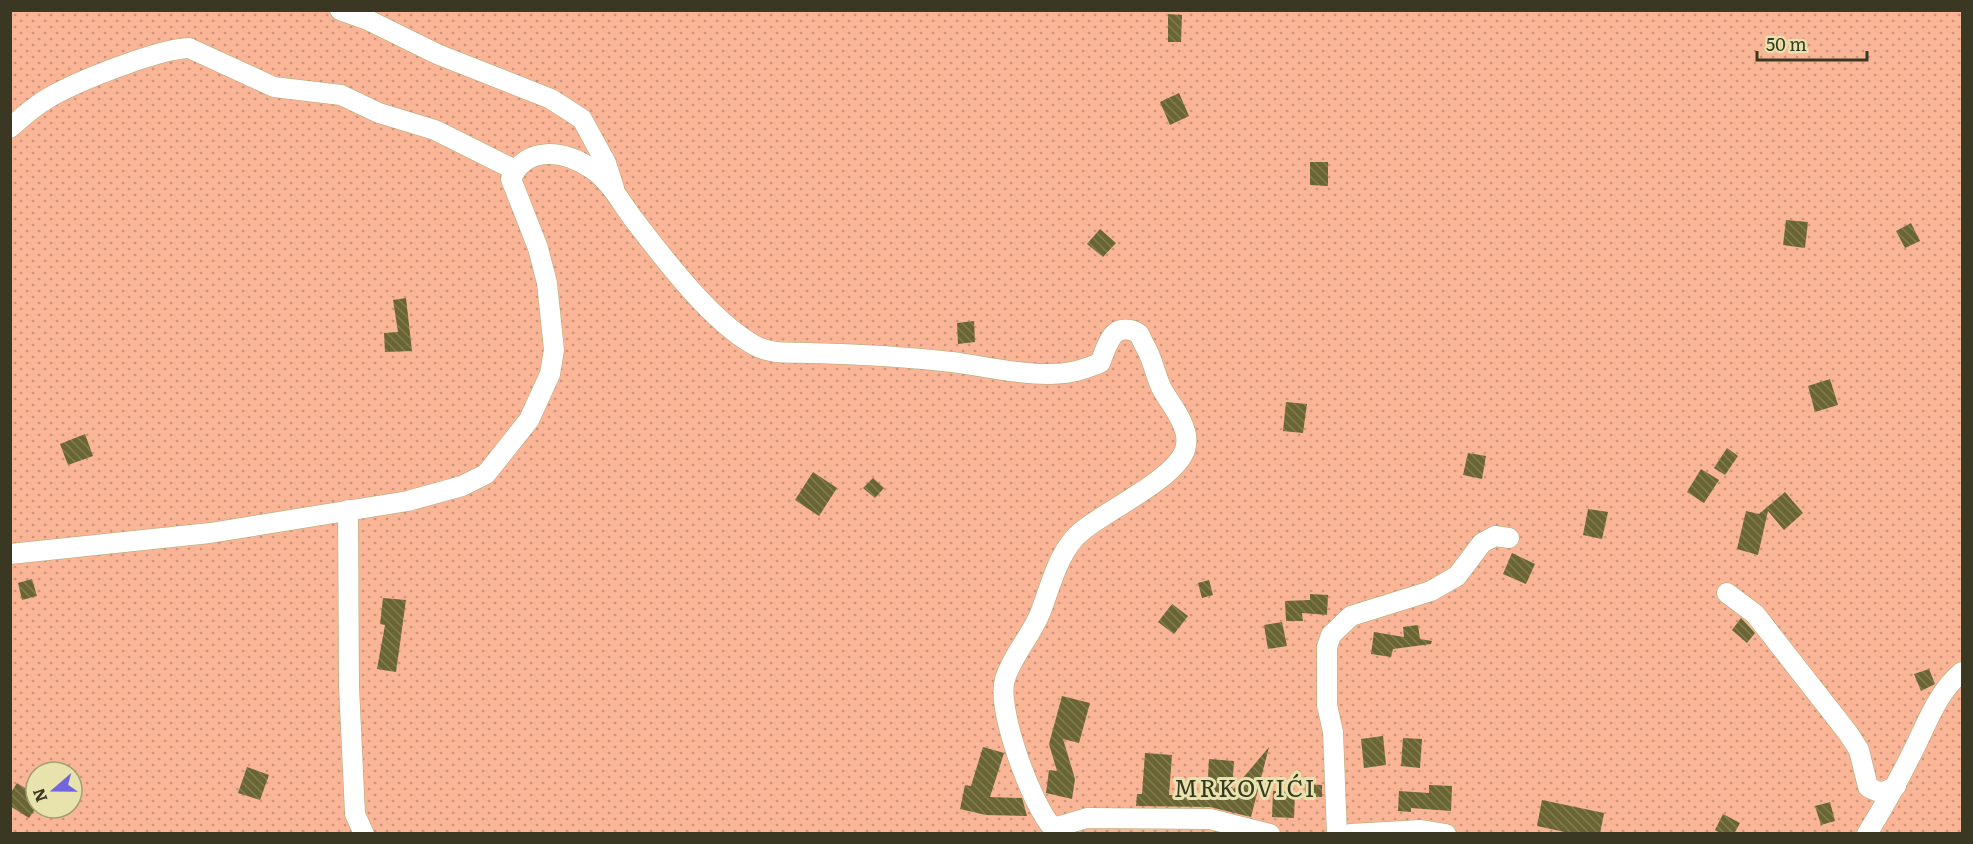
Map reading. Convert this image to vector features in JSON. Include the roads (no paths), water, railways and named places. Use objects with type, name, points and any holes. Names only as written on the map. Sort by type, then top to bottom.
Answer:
[{"type":"street","points":[[340,10],[368,20],[437,54],[551,99],[582,119],[606,163],[615,191]]},
{"type":"street","points":[[10,128],[49,97],[66,88],[158,53],[189,48],[274,87],[342,95],[380,113],[435,130],[515,170]]},
{"type":"street","points":[[10,555],[210,533],[408,501],[462,486],[486,474],[529,420],[550,374],[554,350],[547,283],[538,248],[511,179],[515,170],[529,157],[546,153],[591,168],[615,191],[634,220],[714,315],[754,346],[774,352],[854,354],[951,362],[1045,375],[1064,374],[1100,363],[1113,335],[1121,330],[1130,330],[1138,334],[1148,351],[1161,387],[1184,427],[1187,440],[1185,450],[1181,459],[1167,474],[1080,532],[1065,552],[1036,625],[1016,654],[1004,681],[1004,709],[1028,783],[1052,831],[1087,818],[1210,819],[1270,834]]},
{"type":"street","points":[[348,510],[349,686],[355,814],[364,834]]},
{"type":"street","points":[[1337,834],[1333,732],[1327,705],[1327,647],[1331,635],[1352,616],[1431,591],[1457,576],[1482,543],[1495,536],[1509,538]]},
{"type":"street","points":[[1727,593],[1755,614],[1848,733],[1861,756],[1868,787],[1878,793],[1896,786]]},
{"type":"street","points":[[1867,834],[1896,786],[1934,706],[1948,683],[1962,672]]},
{"type":"street","points":[[1350,834],[1421,830],[1446,834]]},
{"type":"district","name":"MRKOVIĆI","points":[[1245,789]]}]
